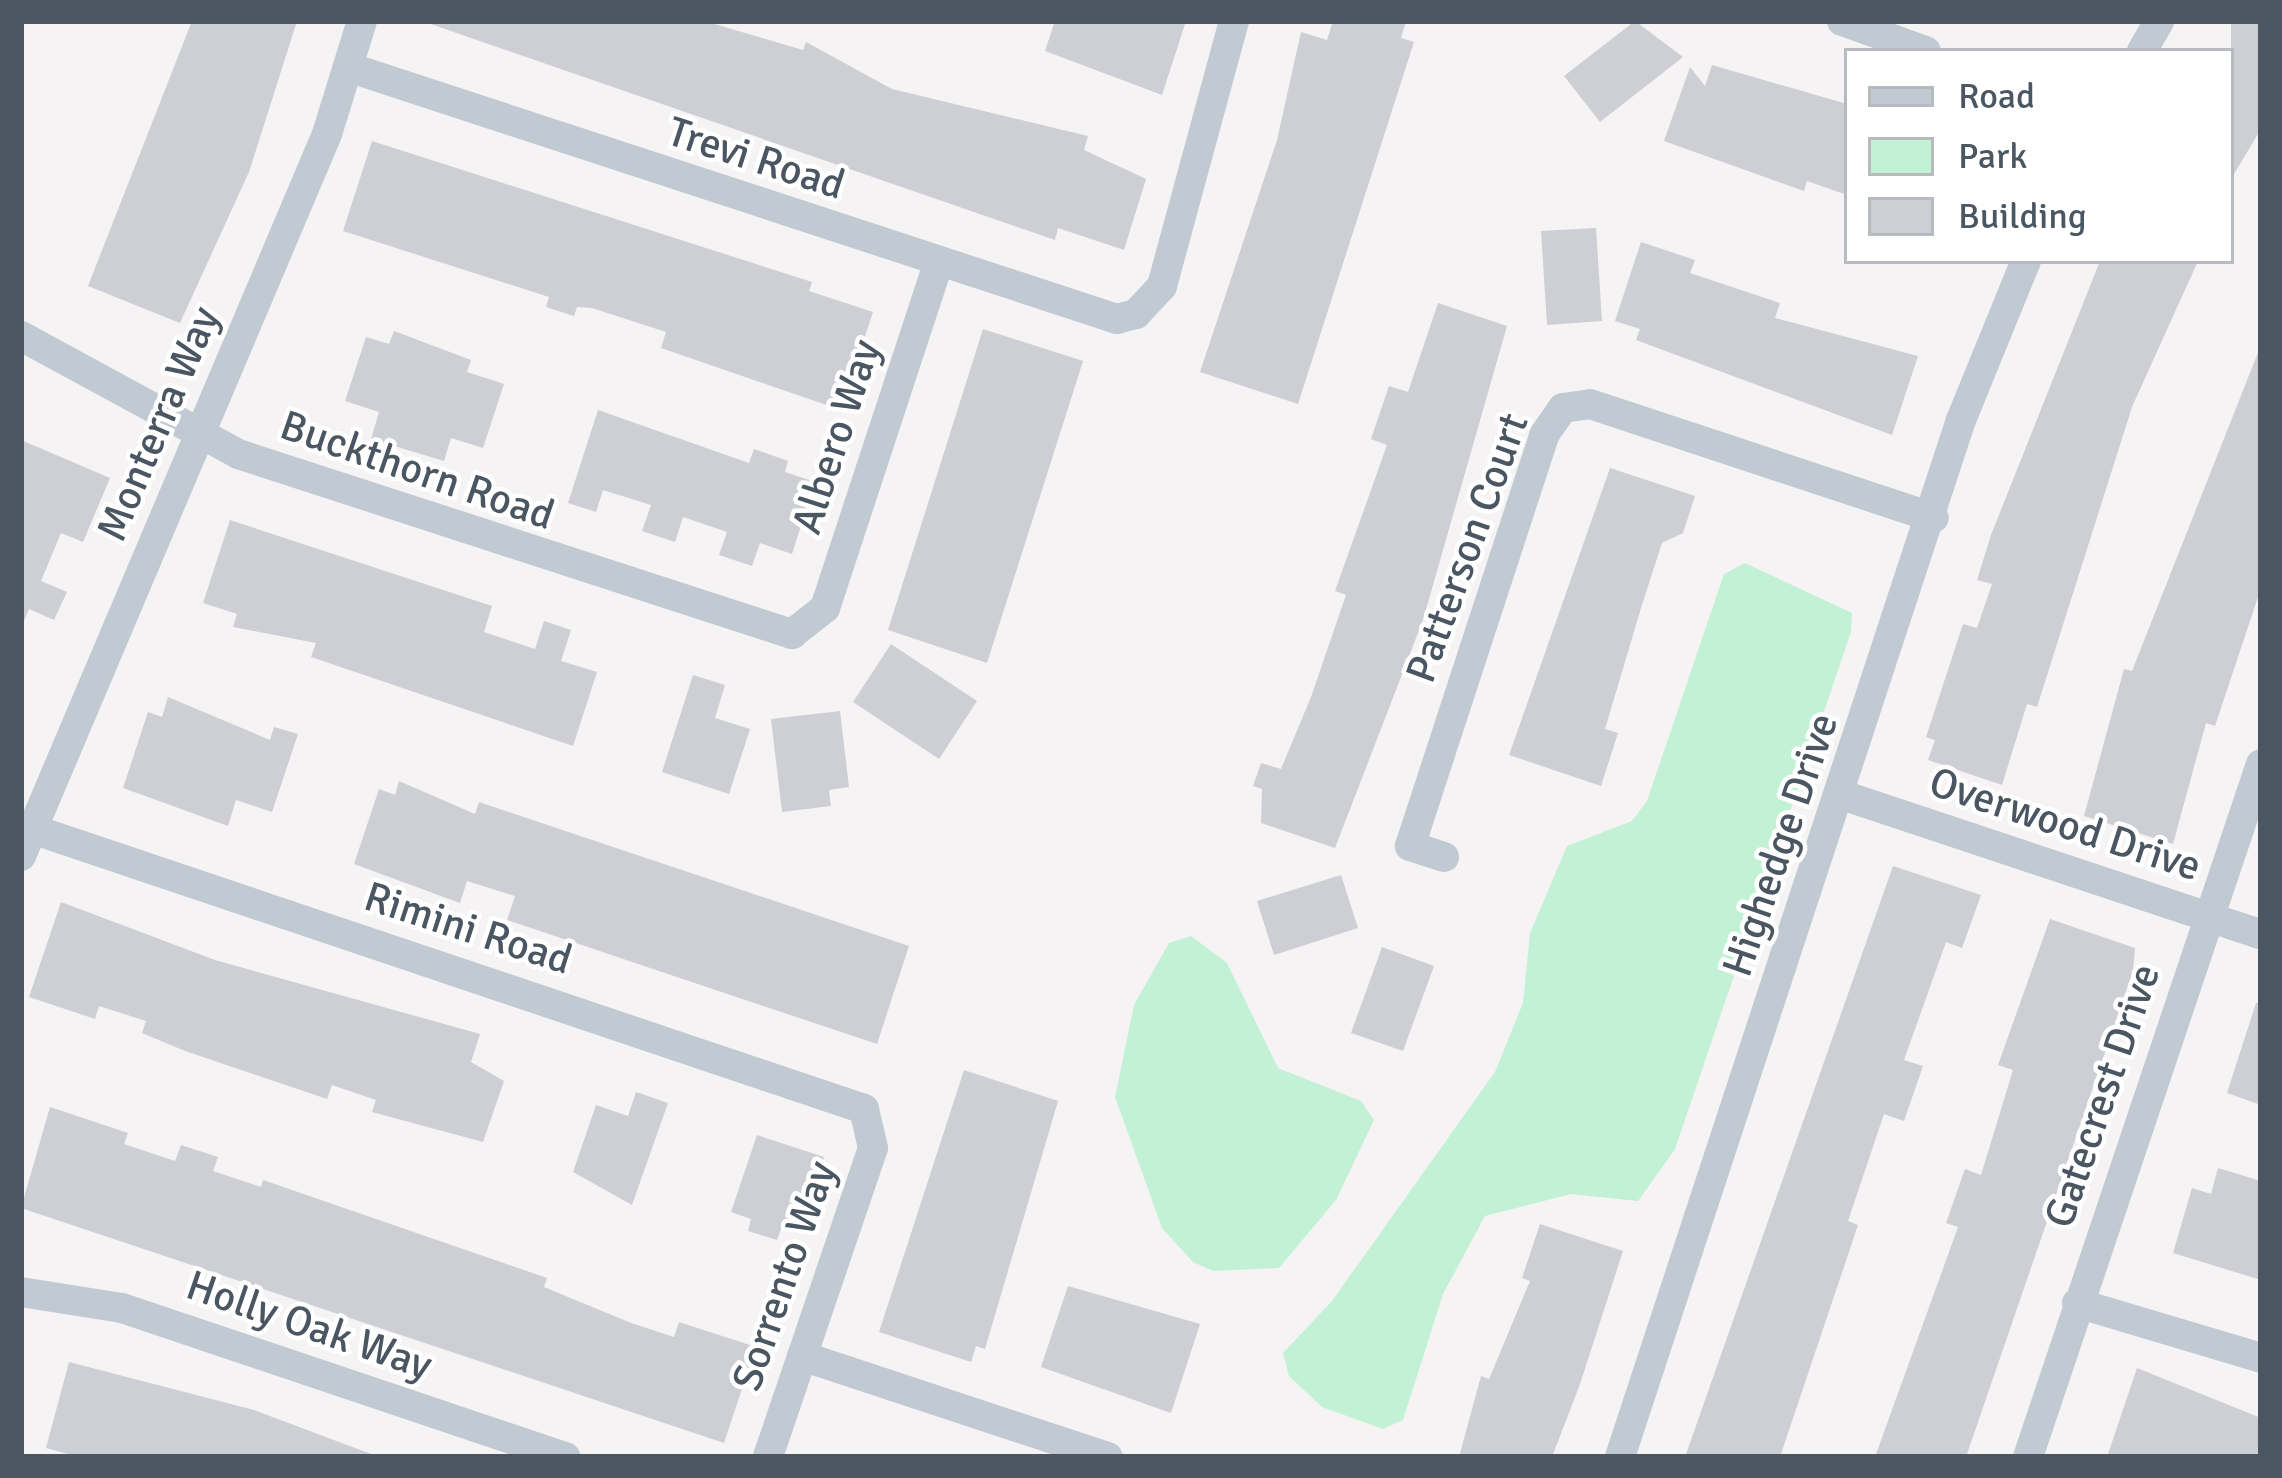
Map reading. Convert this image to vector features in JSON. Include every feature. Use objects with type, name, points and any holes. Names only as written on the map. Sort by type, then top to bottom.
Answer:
[{"type":"street","name":"Monterra Way","points":[[26,843],[351,68],[362,21]]},
{"type":"street","name":"Trevi Road","points":[[351,68],[1099,316],[1136,314],[1162,286],[1234,21]]},
{"type":"street","points":[[1842,21],[1918,48]]},
{"type":"street","points":[[2144,48],[2159,21]]},
{"type":"street","name":"Albero Way","points":[[806,629],[825,608],[938,264]]},
{"type":"street","name":"Highedge Drive","points":[[1620,1457],[1934,518],[1961,419],[2025,264]]},
{"type":"street","name":"Buckthorn Road","points":[[21,336],[199,435],[311,482],[775,634],[806,629]]},
{"type":"street","name":"Patterson Court","points":[[1444,856],[1410,846],[1544,435],[1563,408],[1590,404],[1934,518]]},
{"type":"street","name":"Gatecrest Drive","points":[[2028,1457],[2261,764]]},
{"type":"street","name":"Overwood Drive","points":[[1842,795],[2261,934]]},
{"type":"street","name":"Rimini Road","points":[[26,843],[852,1100],[871,1120]]},
{"type":"street","name":"Sorrento Way","points":[[768,1457],[873,1148],[871,1120]]},
{"type":"street","name":"Holly Oak Way","points":[[21,1292],[122,1307],[566,1457]]},
{"type":"street","points":[[2077,1303],[2261,1358]]},
{"type":"street","points":[[802,1356],[1108,1457]]},
{"type":"green space","points":[[1745,563],[1852,613],[1851,632],[1675,1149],[1638,1201],[1571,1194],[1485,1216],[1443,1294],[1403,1420],[1383,1429],[1322,1407],[1289,1376],[1283,1353],[1332,1301],[1495,1072],[1523,1003],[1530,933],[1567,846],[1632,821],[1647,801],[1724,574]]},
{"type":"green space","points":[[1191,936],[1227,963],[1278,1068],[1361,1101],[1374,1120],[1336,1200],[1279,1268],[1213,1271],[1193,1262],[1162,1228],[1115,1097],[1134,1005],[1169,943]]},
{"type":"building","points":[[192,21],[297,21],[249,172],[180,323],[88,286]]},
{"type":"building","points":[[422,21],[704,21],[803,50],[806,42],[892,89],[1088,136],[1084,150],[1146,179],[1124,250],[1058,228],[1055,240]]},
{"type":"building","points":[[1055,21],[1186,21],[1162,95],[1045,51]]},
{"type":"building","points":[[1333,21],[1406,21],[1401,38],[1414,42],[1298,404],[1200,372],[1277,140],[1301,32],[1327,40]]},
{"type":"building","points":[[1635,21],[1683,57],[1600,122],[1564,76]]},
{"type":"building","points":[[2231,21],[2261,21],[2261,129],[2234,174],[2234,48]]},
{"type":"building","points":[[1712,65],[1844,103],[1844,194],[1807,181],[1804,191],[1664,141],[1690,67],[1705,86]]},
{"type":"building","points":[[372,141],[812,282],[809,291],[873,312],[841,410],[661,348],[666,332],[592,308],[577,307],[574,316],[546,307],[549,297],[343,231]]},
{"type":"building","points":[[1596,228],[1602,321],[1547,325],[1541,231]]},
{"type":"building","points":[[1641,242],[1695,260],[1690,273],[1780,303],[1775,318],[1918,356],[1892,435],[1636,340],[1640,329],[1615,321]]},
{"type":"building","points":[[2099,264],[2197,264],[2132,407],[2037,707],[2027,704],[2002,785],[1928,760],[1935,740],[1926,737],[1963,624],[1977,628],[1992,584],[1977,580]]},
{"type":"building","points":[[1438,303],[1507,326],[1423,620],[1335,848],[1261,823],[1262,789],[1253,786],[1261,763],[1281,769],[1311,697],[1346,595],[1335,591],[1387,445],[1371,439],[1389,386],[1408,392]]},
{"type":"building","points":[[983,329],[1083,361],[987,663],[888,630]]},
{"type":"building","points":[[394,331],[471,360],[467,372],[504,384],[483,448],[451,438],[444,461],[371,439],[379,412],[345,401],[366,337],[389,344]]},
{"type":"building","points":[[2261,345],[2261,588],[2215,726],[2206,723],[2173,844],[2084,816],[2124,669],[2132,671]]},
{"type":"building","points":[[598,410],[749,463],[754,449],[788,461],[785,472],[815,482],[792,554],[760,543],[752,566],[719,555],[727,532],[683,517],[675,542],[642,531],[651,505],[603,490],[596,512],[568,503]]},
{"type":"building","points":[[21,440],[110,478],[83,542],[61,533],[41,581],[67,592],[54,620],[29,609],[21,628]]},
{"type":"building","points":[[1610,468],[1695,496],[1683,533],[1662,543],[1605,729],[1618,733],[1601,786],[1509,755]]},
{"type":"building","points":[[230,520],[492,606],[484,632],[535,649],[544,621],[571,630],[561,661],[597,672],[573,746],[311,657],[316,643],[233,627],[237,614],[203,603]]},
{"type":"building","points":[[891,644],[977,701],[939,759],[853,702]]},
{"type":"building","points":[[693,675],[725,685],[715,718],[750,729],[729,794],[662,772]]},
{"type":"building","points":[[168,697],[270,740],[274,727],[298,734],[272,812],[236,800],[228,826],[123,788],[148,712],[162,717]]},
{"type":"building","points":[[840,711],[849,787],[829,790],[831,806],[782,812],[771,719]]},
{"type":"building","points":[[399,781],[475,814],[479,802],[909,946],[877,1044],[507,920],[515,896],[467,881],[460,903],[354,864],[379,789],[395,795]]},
{"type":"building","points":[[1893,866],[1981,895],[1962,948],[1946,942],[1904,1060],[1923,1066],[1904,1121],[1884,1114],[1848,1221],[1858,1225],[1780,1457],[1685,1457]]},
{"type":"building","points":[[1341,875],[1358,928],[1274,955],[1257,901]]},
{"type":"building","points":[[61,902],[215,960],[480,1034],[471,1062],[504,1081],[483,1142],[372,1112],[376,1100],[332,1085],[327,1099],[185,1051],[142,1033],[146,1021],[99,1006],[95,1019],[29,997]]},
{"type":"building","points":[[2050,919],[2135,948],[2133,971],[1966,1457],[1875,1457],[1958,1227],[1946,1223],[1965,1169],[1981,1175],[2013,1070],[1998,1065]]},
{"type":"building","points":[[1382,947],[1434,966],[1403,1051],[1351,1033]]},
{"type":"building","points":[[2256,1003],[2261,1003],[2261,1105],[2227,1093]]},
{"type":"building","points":[[964,1070],[1058,1101],[985,1349],[976,1346],[971,1362],[879,1332]]},
{"type":"building","points":[[636,1092],[668,1103],[632,1205],[573,1172],[596,1105],[628,1116]]},
{"type":"building","points":[[50,1107],[128,1133],[124,1144],[175,1161],[181,1145],[218,1157],[213,1171],[261,1187],[263,1180],[547,1278],[544,1287],[631,1323],[674,1337],[679,1322],[756,1347],[724,1443],[21,1208]]},
{"type":"building","points":[[757,1135],[824,1157],[798,1234],[781,1229],[777,1240],[748,1231],[751,1219],[731,1212]]},
{"type":"building","points":[[2218,1168],[2261,1181],[2261,1280],[2173,1253],[2192,1188],[2211,1194]]},
{"type":"building","points":[[1540,1224],[1623,1251],[1580,1384],[1552,1457],[1459,1457],[1481,1376],[1489,1379],[1530,1281],[1522,1278]]},
{"type":"building","points":[[1068,1286],[1200,1324],[1171,1413],[1041,1367]]},
{"type":"building","points":[[69,1362],[254,1410],[379,1457],[79,1457],[46,1448]]},
{"type":"building","points":[[2137,1368],[2261,1418],[2261,1457],[2107,1457]]}]
